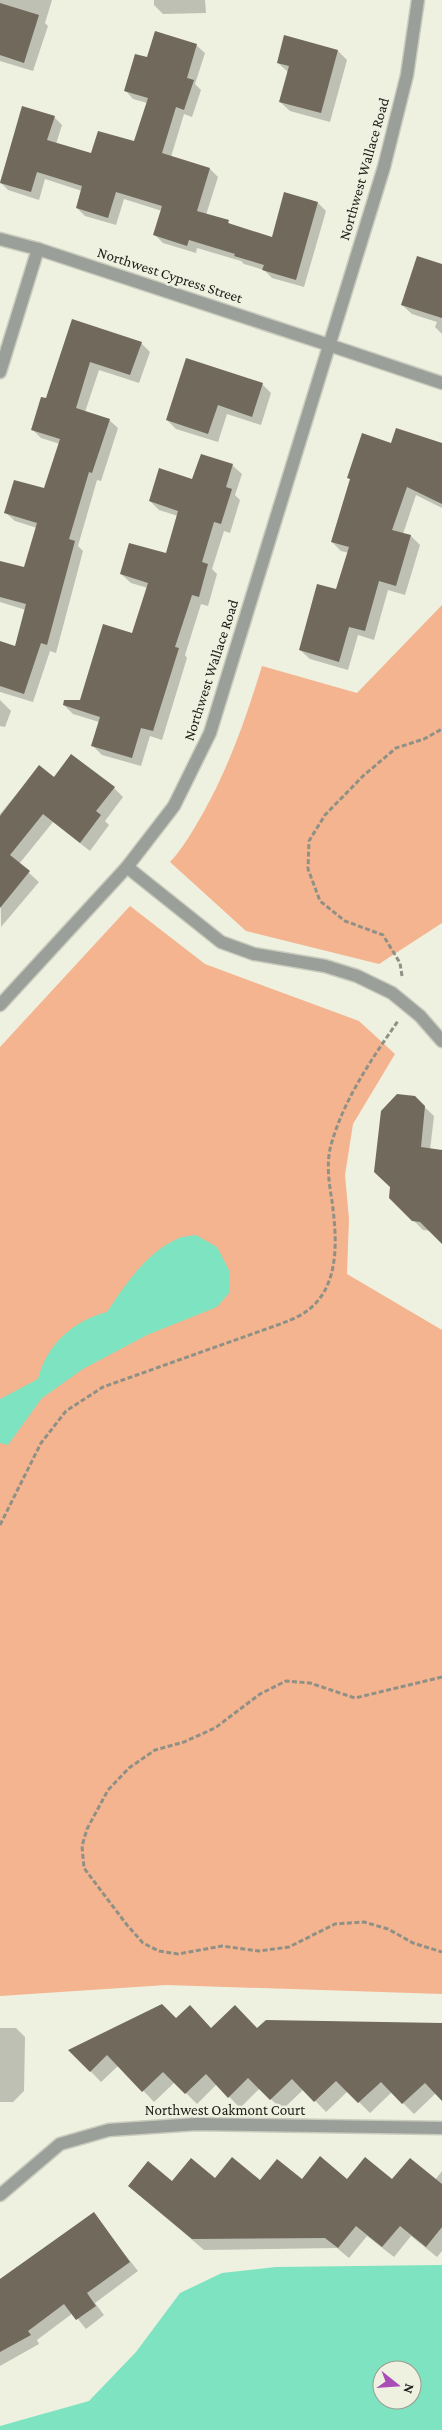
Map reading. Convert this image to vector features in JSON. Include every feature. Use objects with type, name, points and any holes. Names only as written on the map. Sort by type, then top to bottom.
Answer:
[{"type":"street","name":"Northwest Wallace Road","points":[[0,1005],[127,867],[174,806],[210,733],[384,167],[407,75],[418,0]]},
{"type":"street","name":"Northwest Cypress Street","points":[[0,239],[38,249],[329,345]]},
{"type":"street","points":[[0,372],[38,249]]},
{"type":"street","points":[[329,345],[442,383]]},
{"type":"street","points":[[127,867],[221,942],[254,954],[324,966],[357,976],[392,993],[420,1016],[442,1041]]},
{"type":"street","name":"Northwest Oakmont Court","points":[[0,2196],[60,2144],[109,2130],[196,2124],[442,2128]]},
{"type":"path","points":[[0,1525],[41,1443],[66,1411],[103,1387],[290,1320],[305,1313],[320,1298],[330,1277],[336,1251],[328,1175],[331,1146],[353,1089],[408,1006],[400,963],[383,935],[344,921],[320,901],[308,869],[309,841],[324,815],[363,776],[396,748],[424,739],[442,729]]},
{"type":"path","points":[[442,1677],[355,1698],[310,1683],[286,1681],[260,1694],[215,1728],[184,1742],[155,1750],[129,1768],[108,1790],[87,1829],[82,1846],[84,1868],[126,1926],[143,1943],[160,1951],[178,1954],[222,1946],[259,1951],[288,1947],[335,1924],[364,1922],[388,1929],[413,1943],[442,1952]]},
{"type":"shaded area","points":[[442,605],[442,923],[379,964],[246,931],[170,862],[191,834],[221,779],[243,723],[262,666],[357,693]]},
{"type":"shaded area","points":[[130,906],[205,964],[359,1021],[395,1054],[353,1124],[345,1175],[349,1219],[347,1274],[442,1330],[442,1994],[166,1985],[0,1996],[0,1047]]},
{"type":"shaded area","points":[[196,1235],[217,1247],[230,1272],[230,1292],[217,1307],[147,1335],[83,1369],[42,1398],[8,1445],[0,1443],[0,1399],[38,1379],[48,1355],[63,1336],[83,1321],[107,1312],[121,1291],[146,1261],[166,1245],[179,1238]]},
{"type":"shaded area","points":[[442,2265],[442,2430],[0,2430],[0,2426],[89,2401],[136,2352],[180,2293],[222,2273],[276,2267]]},
{"type":"building","points":[[0,3],[39,15],[24,63],[0,55]]},
{"type":"building","points":[[155,31],[197,44],[187,78],[194,80],[184,110],[176,107],[162,153],[210,168],[197,211],[229,220],[228,223],[272,237],[284,192],[318,202],[296,280],[262,270],[264,265],[234,256],[235,254],[189,240],[187,246],[153,235],[162,206],[116,192],[108,218],[76,208],[82,186],[37,172],[31,192],[0,183],[22,106],[55,116],[47,140],[91,153],[98,131],[134,141],[148,98],[124,91],[135,54],[147,57]]},
{"type":"building","points":[[284,35],[338,50],[321,113],[279,102],[289,66],[277,63]]},
{"type":"building","points":[[417,256],[442,264],[442,318],[401,305]]},
{"type":"building","points":[[72,319],[142,342],[130,375],[90,362],[76,408],[110,419],[92,473],[89,472],[69,539],[75,541],[47,645],[41,643],[24,694],[0,686],[0,641],[15,646],[26,604],[0,597],[0,561],[24,567],[37,523],[4,513],[14,480],[44,488],[60,439],[31,430],[41,397],[46,398]]},
{"type":"building","points":[[186,358],[263,383],[252,417],[218,405],[208,434],[166,420]]},
{"type":"building","points":[[396,428],[442,443],[442,504],[407,487],[392,530],[411,535],[396,586],[379,581],[365,631],[349,627],[339,662],[299,650],[317,584],[336,589],[349,547],[331,542],[350,479],[347,478],[362,433],[391,443]]},
{"type":"building","points":[[201,454],[233,464],[226,487],[232,489],[221,524],[214,522],[202,562],[208,564],[199,597],[192,595],[175,647],[179,648],[153,731],[141,728],[132,758],[91,746],[100,717],[63,705],[64,700],[80,700],[103,624],[132,633],[148,583],[120,574],[129,543],[166,553],[178,511],[149,501],[159,468],[192,479]]},
{"type":"building","points":[[71,754],[115,787],[96,811],[101,815],[80,843],[43,814],[10,855],[30,871],[0,908],[0,816],[39,765],[54,777]]},
{"type":"building","points":[[397,1094],[415,1096],[425,1106],[421,1147],[442,1150],[442,1244],[420,1222],[412,1221],[389,1198],[390,1187],[374,1172],[381,1111]]},
{"type":"building","points":[[162,2004],[176,2018],[190,2005],[211,2028],[235,2005],[257,2028],[266,2020],[442,2023],[442,2101],[425,2083],[402,2104],[381,2082],[358,2103],[336,2081],[314,2102],[292,2079],[270,2100],[248,2078],[228,2098],[206,2074],[185,2094],[163,2072],[142,2092],[107,2055],[90,2072],[68,2050]]},
{"type":"building","points":[[320,2156],[347,2179],[365,2157],[392,2179],[410,2158],[442,2184],[442,2227],[426,2247],[400,2226],[382,2247],[356,2226],[338,2248],[325,2238],[192,2239],[128,2186],[148,2161],[172,2181],[191,2158],[215,2178],[232,2157],[260,2180],[277,2159],[302,2179]]},
{"type":"building","points":[[94,2212],[130,2262],[87,2293],[96,2306],[76,2320],[64,2304],[28,2331],[31,2335],[0,2352],[0,2279]]}]
